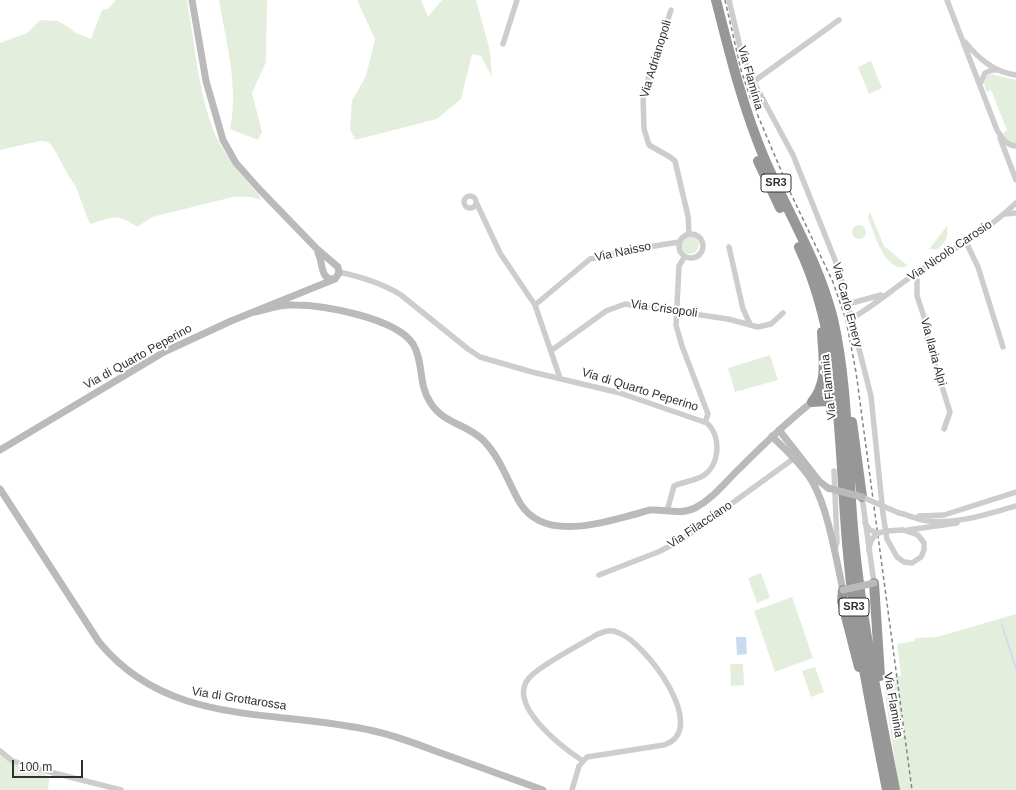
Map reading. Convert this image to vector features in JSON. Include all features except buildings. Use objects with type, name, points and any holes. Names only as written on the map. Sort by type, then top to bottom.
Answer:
[{"type":"highway","name":"Via Flaminia","points":[[710,0],[729,79],[745,129],[766,179],[805,259],[816,290],[831,355],[838,422],[849,572],[887,790]]},
{"type":"highway","name":"Via Flaminia","points":[[716,0],[735,77],[752,130],[823,284],[835,328],[840,365],[856,560],[895,790]]},
{"type":"highway","points":[[812,402],[821,390],[824,376],[820,314],[816,290]]},
{"type":"highway","points":[[840,365],[854,435],[862,497]]},
{"type":"highway","points":[[812,402],[822,400],[828,402],[834,409],[838,422]]},
{"type":"highway","points":[[874,583],[879,646],[881,710]]},
{"type":"highway","points":[[843,590],[843,607],[871,704]]},
{"type":"street","points":[[192,0],[206,81],[223,140],[241,168],[316,249],[333,264],[338,266],[340,272],[338,276],[333,279],[328,279],[323,272]]},
{"type":"street","points":[[503,44],[517,0]]},
{"type":"street","name":"Via Carlo Emery","points":[[729,0],[740,47],[753,82],[787,142],[807,186],[839,270],[870,390],[876,430],[883,514],[887,539],[897,557],[904,562],[912,563],[921,558],[924,550],[924,543],[918,535],[903,530]]},
{"type":"street","points":[[947,0],[1016,180]]},
{"type":"street","name":"Via Adrianopoli","points":[[671,10],[643,95],[644,129],[649,145],[670,157],[675,162],[688,216],[689,234]]},
{"type":"street","points":[[753,82],[840,20]]},
{"type":"street","points":[[961,37],[984,62],[998,70],[1016,75]]},
{"type":"street","points":[[980,84],[985,73],[992,70],[998,70]]},
{"type":"street","points":[[997,130],[1004,141],[1011,146],[1016,146]]},
{"type":"street","name":"Via Nicolò Carosio","points":[[852,318],[915,274],[966,242],[1005,214],[1016,203]]},
{"type":"street","points":[[477,207],[500,253],[535,305],[552,350],[560,378]]},
{"type":"street","name":"Via Nicolò Carosio","points":[[1005,214],[1016,212]]},
{"type":"street","points":[[689,234],[698,237],[702,246],[700,252],[695,256],[685,256],[680,250],[680,242],[683,237],[689,234]]},
{"type":"street","name":"Via Naisso","points":[[535,305],[590,259],[636,249],[680,242]]},
{"type":"street","points":[[966,242],[978,267],[1003,347]]},
{"type":"street","points":[[729,247],[743,309],[750,324]]},
{"type":"street","points":[[315,286],[322,279],[323,272],[321,258],[316,249]]},
{"type":"street","points":[[685,256],[679,266],[676,325],[682,346],[708,414],[705,422]]},
{"type":"street","points":[[323,272],[327,265],[333,264]]},
{"type":"street","name":"Via di Quarto Peperino","points":[[340,272],[369,279],[396,291],[480,357],[532,372],[620,393],[705,422],[711,427],[715,437],[717,451],[715,460],[702,476],[674,486],[668,511]]},
{"type":"street","name":"Via Ilaria Alpi","points":[[915,274],[917,280],[917,296],[924,317],[927,339],[950,412],[944,429]]},
{"type":"street","name":"Via di Quarto Peperino","points":[[0,450],[164,352],[290,296],[333,279]]},
{"type":"street","name":"Via Nicolò Carosio","points":[[848,304],[872,299],[894,289]]},
{"type":"street","points":[[299,293],[303,300],[311,306]]},
{"type":"street","points":[[290,296],[299,305]]},
{"type":"street","name":"Via Crisopoli","points":[[552,350],[606,311],[618,306],[633,304],[676,310],[750,324],[758,327],[766,327],[781,317],[783,313]]},
{"type":"street","points":[[255,312],[286,305],[311,306],[338,310],[374,320],[394,328],[408,338],[419,358],[422,383],[430,403],[444,417],[479,436],[503,468],[520,502],[528,514],[536,520],[552,526],[569,526],[601,522],[650,510],[687,511],[698,506],[719,490],[772,436],[812,402]]},
{"type":"street","points":[[779,430],[819,481],[828,488],[862,497],[902,514],[932,521],[973,519]]},
{"type":"street","points":[[772,436],[805,471],[816,488],[843,590],[874,583],[862,497]]},
{"type":"street","name":"Via Filacciano","points":[[599,575],[680,542],[793,459]]},
{"type":"street","points":[[833,550],[837,542],[834,471]]},
{"type":"street","name":"Via di Grottarossa","points":[[0,489],[99,642],[118,662],[149,685],[179,699],[211,708],[375,731],[543,790]]},
{"type":"street","points":[[902,514],[938,516],[1016,492]]},
{"type":"street","points":[[984,502],[984,510],[989,514]]},
{"type":"street","points":[[865,523],[870,530],[878,533],[945,525],[973,519],[1016,506]]},
{"type":"street","points":[[869,551],[871,538],[878,533]]},
{"type":"street","points":[[574,789],[583,761],[593,756],[664,745],[673,742],[681,730],[681,714],[664,678],[641,650],[624,635],[614,631],[607,630],[596,635],[533,674],[525,684],[524,699],[527,710],[567,751],[583,761]]},
{"type":"street","points":[[0,751],[11,760],[26,766],[121,790]]},
{"type":"green space","points":[[116,0],[187,0],[202,93],[213,128],[220,144],[229,158],[259,195],[261,200],[251,197],[233,197],[152,217],[137,227],[119,218],[110,218],[91,224],[76,187],[53,147],[48,142],[40,141],[0,150],[0,43],[27,33],[40,20],[58,21],[74,32],[91,39],[102,10],[108,9]]},
{"type":"green space","points":[[219,0],[267,0],[266,62],[252,93],[262,132],[258,140],[230,129],[233,97],[232,81],[228,48]]},
{"type":"green space","points":[[357,0],[421,0],[428,17],[442,0],[476,0],[490,51],[492,77],[481,56],[472,54],[461,99],[437,119],[355,140],[350,129],[352,101],[366,76],[375,39]]},
{"type":"green space","points":[[871,61],[882,88],[869,94],[858,67]]},
{"type":"green space","points":[[990,74],[1016,80],[1016,143],[1007,139],[1004,135],[1003,133],[1007,130],[991,90],[987,92],[984,84],[986,77]]},
{"type":"green space","points":[[870,212],[884,246],[907,265],[905,267],[898,267],[891,263],[886,257],[877,241],[868,218]]},
{"type":"green space","points":[[856,225],[862,225],[866,229],[866,235],[862,239],[856,239],[852,235],[852,229]]},
{"type":"green space","points":[[947,226],[947,237],[944,243],[936,250],[929,249]]},
{"type":"green space","points":[[690,236],[696,239],[699,245],[696,251],[690,254],[684,251],[681,245],[684,239]]},
{"type":"green space","points":[[770,355],[778,380],[735,392],[728,368]]},
{"type":"green space","points":[[761,573],[770,598],[757,603],[748,578]]},
{"type":"green space","points":[[792,597],[813,658],[775,672],[754,611]]},
{"type":"green space","points":[[1016,614],[1016,790],[899,790],[883,678],[901,676],[897,644],[915,641],[915,638],[937,637]]},
{"type":"green space","points":[[730,664],[743,664],[744,685],[731,686]]},
{"type":"green space","points":[[815,667],[824,692],[811,697],[802,671]]},
{"type":"green space","points":[[0,755],[21,768],[45,774],[49,779],[48,790],[0,790]]},
{"type":"water","points":[[736,637],[746,637],[747,654],[737,655]]},
{"type":"waterway","points":[[1002,625],[1016,668]]},
{"type":"railway","points":[[725,0],[741,70],[750,97],[791,194],[833,282],[846,320],[856,372],[912,790]]}]
